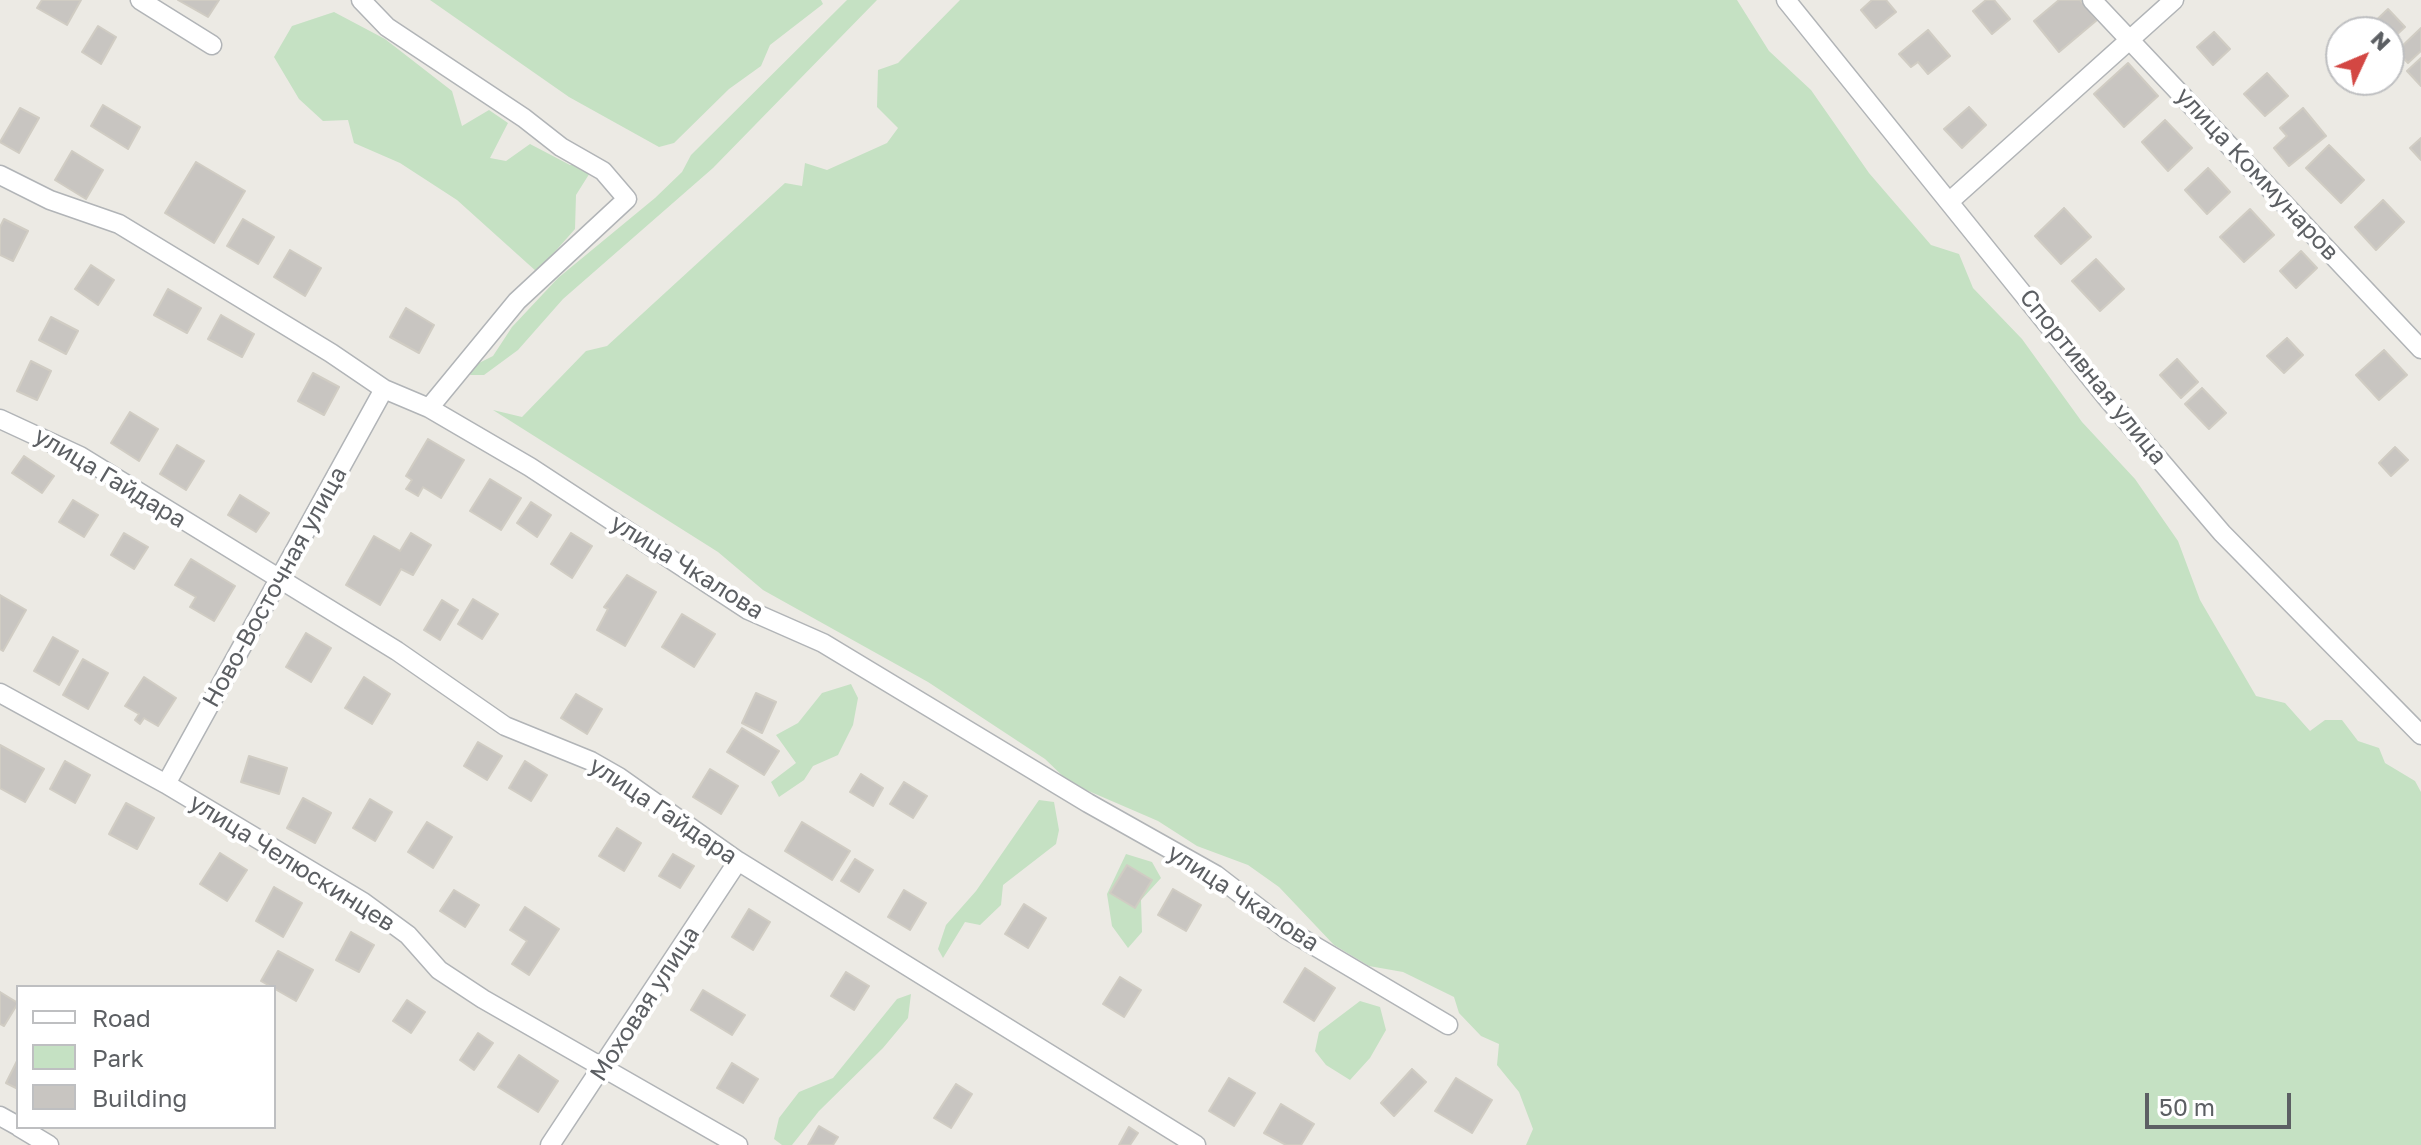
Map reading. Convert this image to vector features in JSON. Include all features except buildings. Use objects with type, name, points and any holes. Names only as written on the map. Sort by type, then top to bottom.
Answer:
[{"type":"street","points":[[140,0],[212,45]]},
{"type":"street","points":[[361,0],[387,27],[524,118],[561,147],[603,171],[627,199],[517,301],[429,408]]},
{"type":"street","name":"Спортивная улица","points":[[1786,0],[2106,397],[2222,533],[2421,735]]},
{"type":"street","name":"улица Коммунаров","points":[[2092,0],[2421,349]]},
{"type":"street","points":[[1950,201],[2174,0]]},
{"type":"street","name":"улица Чкалова","points":[[0,175],[50,200],[119,224],[331,353],[384,389],[429,408],[530,467],[748,610],[823,643],[1088,803],[1216,875],[1286,929],[1448,1025]]},
{"type":"street","name":"Ново-Восточная улица","points":[[166,784],[384,389]]},
{"type":"street","name":"улица Гайдара","points":[[0,419],[80,456],[397,651],[505,726],[591,761],[619,777],[738,861],[1196,1145]]},
{"type":"street","name":"улица Челюскинцев","points":[[0,693],[166,784],[363,902],[408,935],[439,970],[738,1145]]},
{"type":"street","name":"Моховая улица","points":[[550,1145],[738,861]]},
{"type":"street","points":[[21,1129],[49,1145]]},
{"type":"green space","points":[[430,0],[821,0],[823,4],[770,45],[761,66],[729,89],[674,143],[659,147],[569,97]]},
{"type":"green space","points":[[847,0],[877,0],[713,168],[563,299],[518,350],[484,375],[470,375],[473,366],[493,356],[512,327],[558,278],[655,198],[682,172],[691,155]]},
{"type":"green space","points":[[960,0],[1737,0],[1769,51],[1811,90],[1869,173],[1931,245],[1959,254],[1973,288],[2022,339],[2082,422],[2135,479],[2178,541],[2200,600],[2256,696],[2285,703],[2310,731],[2325,720],[2342,720],[2358,741],[2379,748],[2385,763],[2415,781],[2421,792],[2421,1145],[1526,1145],[1533,1129],[1519,1092],[1497,1065],[1499,1044],[1481,1036],[1459,1013],[1454,997],[1403,972],[1369,966],[1334,945],[1279,887],[1248,865],[1197,846],[1158,821],[1070,783],[1045,759],[928,682],[763,590],[718,552],[493,410],[522,417],[586,351],[607,346],[785,183],[802,186],[805,163],[827,170],[887,143],[898,128],[877,107],[878,70],[898,63]]},
{"type":"green space","points":[[334,12],[385,39],[452,91],[462,126],[489,110],[508,123],[490,158],[506,161],[530,144],[570,165],[598,160],[576,195],[575,229],[537,272],[457,200],[400,163],[354,143],[348,120],[323,121],[299,99],[274,57],[292,26]]},
{"type":"green space","points":[[851,684],[858,698],[853,725],[838,755],[813,766],[804,780],[779,797],[771,782],[796,763],[776,735],[798,723],[822,693]]},
{"type":"green space","points":[[1039,800],[1054,802],[1059,830],[1056,844],[1003,885],[1001,905],[980,925],[965,922],[943,958],[938,949],[946,925],[976,891]]},
{"type":"green space","points":[[1126,854],[1152,862],[1161,878],[1141,900],[1142,932],[1128,948],[1112,926],[1107,894]]},
{"type":"green space","points":[[911,994],[908,1018],[883,1048],[819,1111],[792,1145],[782,1145],[774,1139],[779,1118],[799,1092],[833,1078],[897,999]]},
{"type":"green space","points":[[1360,1001],[1380,1007],[1386,1030],[1370,1058],[1350,1080],[1326,1065],[1315,1051],[1319,1032]]}]
